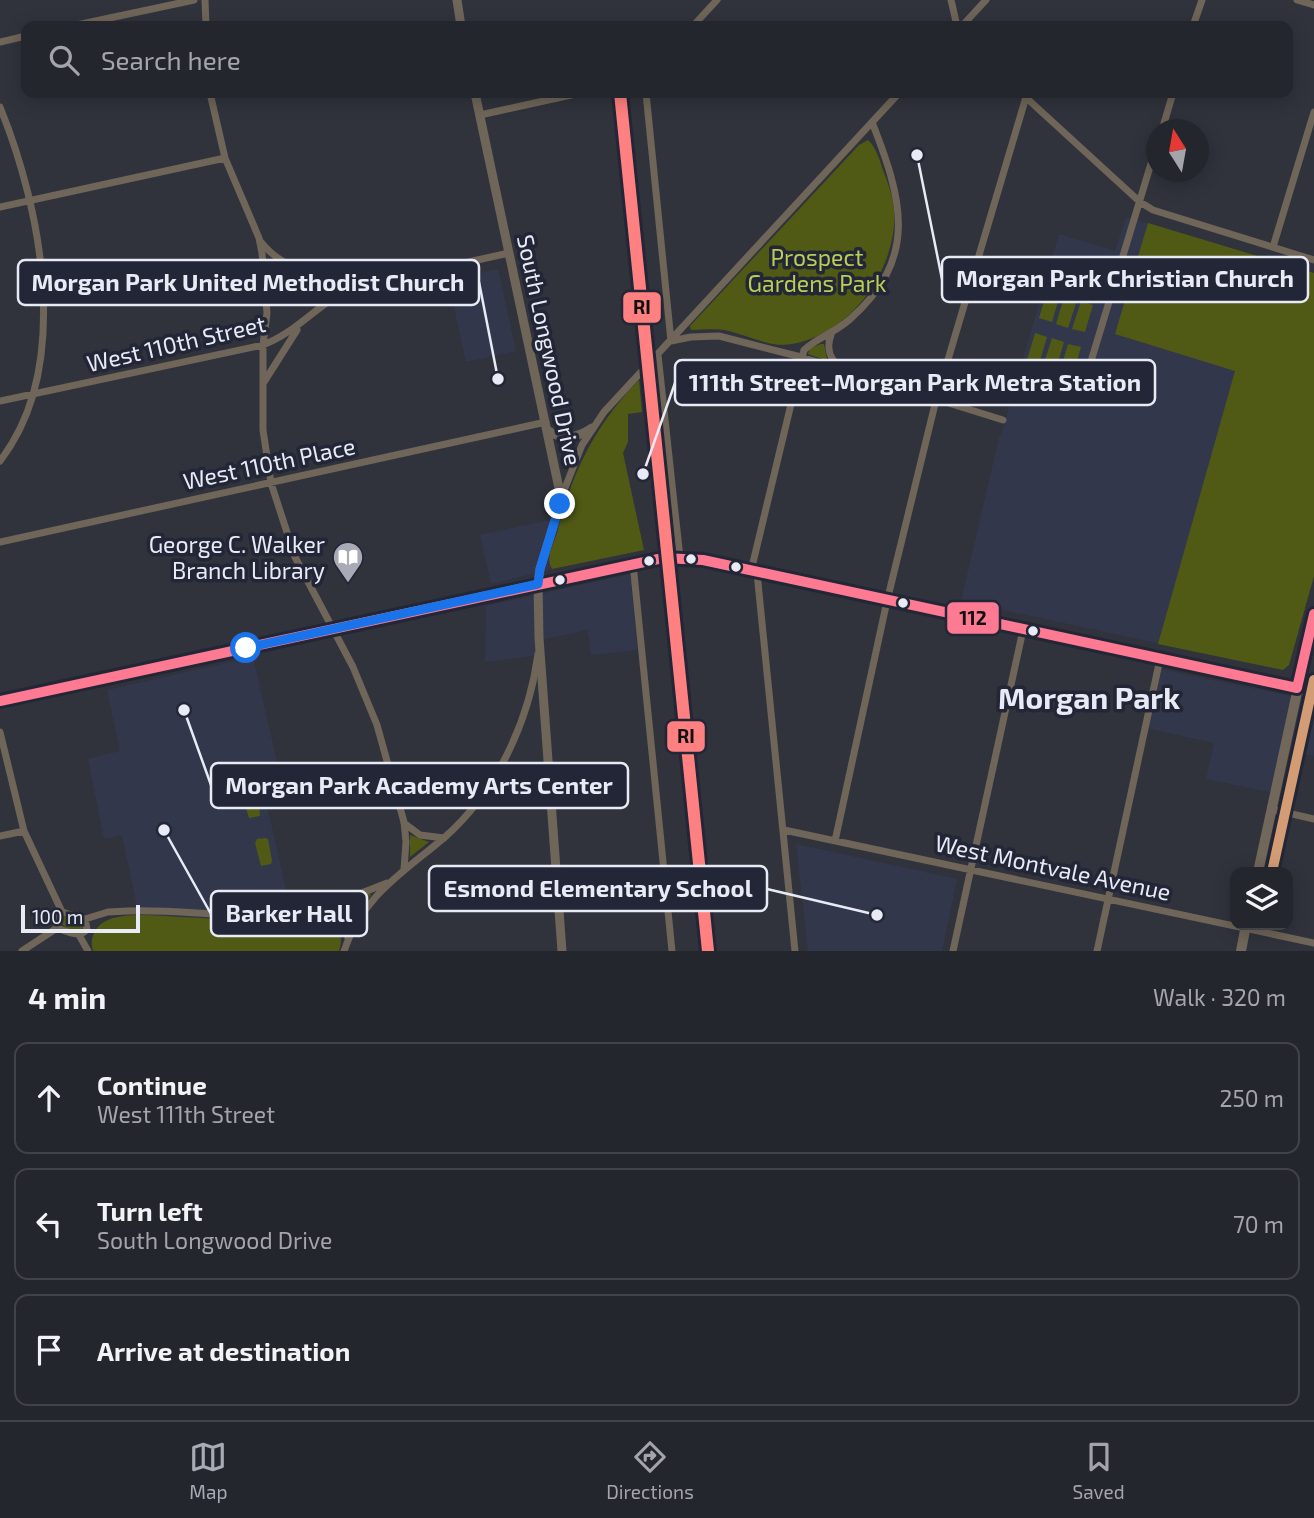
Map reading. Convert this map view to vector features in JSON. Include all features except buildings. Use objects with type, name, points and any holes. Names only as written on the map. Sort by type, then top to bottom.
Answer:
[{"type":"main road","points":[[0,701],[633,564],[680,558],[1314,692]]},
{"type":"main road","points":[[1259,867],[1314,614]]},
{"type":"main road","points":[[1241,951],[1245,930]]},
{"type":"street","points":[[95,21],[194,0]]},
{"type":"street","points":[[205,0],[206,21]]},
{"type":"street","points":[[457,0],[460,21]]},
{"type":"street","points":[[698,21],[717,0]]},
{"type":"street","points":[[951,0],[957,21]]},
{"type":"street","points":[[964,21],[986,0]]},
{"type":"street","points":[[1196,21],[1202,0]]},
{"type":"street","points":[[1297,0],[1314,5]]},
{"type":"street","points":[[0,42],[21,37]]},
{"type":"street","points":[[211,98],[225,158],[259,238],[264,265],[267,313],[263,345],[263,430],[271,482],[288,541],[353,667],[372,712],[404,822],[404,869]]},
{"type":"street","name":"South Longwood Drive","points":[[476,98],[558,480],[560,504],[538,584],[539,635],[562,951]]},
{"type":"street","points":[[480,115],[557,98]]},
{"type":"street","points":[[647,98],[671,341]]},
{"type":"street","points":[[560,504],[568,477],[592,428],[621,392],[894,98]]},
{"type":"street","points":[[835,841],[887,601],[936,400],[1023,98]]},
{"type":"street","points":[[1027,98],[1140,202],[1153,210],[1314,260]]},
{"type":"street","points":[[1165,119],[1172,98]]},
{"type":"street","points":[[0,107],[19,158],[30,200],[40,249],[44,290],[40,349],[32,394],[14,440],[0,461]]},
{"type":"street","points":[[1273,247],[1314,112]]},
{"type":"street","points":[[795,951],[754,572],[802,357],[810,345],[831,335],[866,304],[891,266],[898,241],[895,187],[872,122]]},
{"type":"street","points":[[0,207],[225,158]]},
{"type":"street","points":[[1092,358],[1146,182]]},
{"type":"street","points":[[259,238],[272,254],[294,267],[336,281],[359,285]]},
{"type":"street","name":"West 110th Street","points":[[0,401],[263,345],[288,334],[341,292],[359,285],[509,253]]},
{"type":"street","points":[[263,384],[302,324]]},
{"type":"street","points":[[831,335],[828,342],[831,356],[837,366],[846,371]]},
{"type":"street","points":[[671,341],[719,336],[802,357],[1003,421]]},
{"type":"street","points":[[658,355],[680,558]]},
{"type":"street","points":[[547,426],[561,437],[570,438],[580,436],[592,428]]},
{"type":"street","name":"West 110th Place","points":[[0,542],[271,482],[547,426]]},
{"type":"street","points":[[633,564],[672,951]]},
{"type":"street","points":[[953,951],[1023,630]]},
{"type":"street","points":[[344,951],[348,938],[365,911],[387,883],[444,838],[472,808],[500,769],[515,739],[525,710],[533,681],[539,635]]},
{"type":"street","points":[[1097,951],[1160,659]]},
{"type":"street","points":[[0,732],[24,831],[62,912],[85,919],[108,912],[128,911],[266,915],[321,907],[387,883]]},
{"type":"street","points":[[500,769],[524,767],[541,777],[551,790]]},
{"type":"street","points":[[1271,809],[1314,819]]},
{"type":"street","points":[[404,822],[420,835],[444,838]]},
{"type":"street","name":"West Montvale Avenue","points":[[784,830],[1230,924]]},
{"type":"street","points":[[0,836],[24,831]]},
{"type":"street","points":[[321,907],[340,918],[348,938]]},
{"type":"street","points":[[57,928],[54,918],[62,912]]},
{"type":"street","points":[[57,928],[79,935],[88,929],[85,919]]},
{"type":"street","points":[[22,951],[57,928]]},
{"type":"street","name":"West Montvale Avenue","points":[[1259,930],[1314,943]]},
{"type":"street","points":[[79,935],[88,951]]},
{"type":"shaded area","points":[[1126,217],[1314,273],[1314,576],[1289,665],[1283,670],[961,601],[999,438],[1059,234],[1115,251]]},
{"type":"shaded area","points":[[498,269],[516,351],[466,362],[448,280]]},
{"type":"shaded area","points":[[560,518],[550,568],[552,569],[491,584],[480,535]]},
{"type":"shaded area","points":[[630,574],[637,650],[591,655],[588,630],[539,640],[537,655],[485,662],[486,606]]},
{"type":"shaded area","points":[[253,657],[285,797],[266,801],[292,917],[314,913],[331,918],[342,936],[339,951],[94,934],[100,924],[106,921],[139,916],[122,835],[104,839],[88,759],[120,751],[107,690]]},
{"type":"shaded area","points":[[1159,669],[1314,701],[1314,756],[1285,750],[1275,793],[1206,779],[1214,743],[1146,728]]},
{"type":"shaded area","points":[[796,844],[957,879],[942,951],[808,951]]},
{"type":"green space","name":"Prospect Gardens Park","points":[[868,140],[876,151],[889,186],[894,206],[894,226],[884,266],[861,302],[847,317],[830,329],[812,339],[792,344],[768,343],[724,330],[691,330],[690,326],[859,145]]},
{"type":"green space","points":[[1148,223],[1314,273],[1314,576],[1289,665],[1283,670],[1158,644],[1235,371],[1115,334]]},
{"type":"green space","points":[[1047,291],[1060,295],[1052,322],[1039,318]]},
{"type":"green space","points":[[1064,297],[1077,300],[1068,328],[1056,324]]},
{"type":"green space","points":[[1081,301],[1093,305],[1085,332],[1072,329]]},
{"type":"green space","points":[[1035,333],[1047,337],[1039,364],[1027,360]]},
{"type":"green space","points":[[1052,338],[1064,342],[1056,369],[1043,366]]},
{"type":"green space","points":[[824,344],[825,360],[808,354],[810,348]]},
{"type":"green space","points":[[1068,344],[1081,347],[1073,375],[1060,371]]},
{"type":"green space","points":[[639,380],[642,412],[628,414],[628,442],[623,453],[644,550],[552,569],[549,560],[551,551],[570,490],[587,450],[610,414]]},
{"type":"green space","points":[[259,800],[260,816],[249,818],[244,801]]},
{"type":"green space","points":[[410,835],[429,842],[410,857]]},
{"type":"green space","points":[[257,839],[268,839],[272,861],[271,864],[261,866],[255,843]]},
{"type":"green space","points":[[370,893],[371,895],[349,926],[335,907]]},
{"type":"green space","points":[[314,913],[328,917],[337,926],[341,937],[339,951],[93,951],[92,946],[94,933],[100,925],[125,916],[246,920]]},
{"type":"green space","points":[[63,916],[84,924],[83,928],[66,928],[60,920]]},
{"type":"transit line","name":"RI","points":[[621,98],[708,951]]},
{"type":"transit line","name":"112","points":[[0,701],[663,558],[703,560],[1297,688]]},
{"type":"transit line","name":"112","points":[[1297,688],[1314,614]]},
{"type":"transit line","points":[[1273,867],[1314,680]]},
{"type":"place","name":"Morgan Park Christian Church","points":[[917,155]]},
{"type":"place","name":"Morgan Park United Methodist Church","points":[[498,379]]},
{"type":"place","name":"111th Street–Morgan Park Metra Station","points":[[643,474]]},
{"type":"place","name":"George C. Walker Branch Library","points":[[348,584]]},
{"type":"place","name":"Morgan Park Academy Arts Center","points":[[184,710]]},
{"type":"place","name":"Barker Hall","points":[[164,830]]},
{"type":"place","name":"Esmond Elementary School","points":[[877,915]]},
{"type":"district","name":"Morgan Park","points":[[1089,697]]},
{"type":"route","points":[[246,648],[538,584],[560,504]]}]
